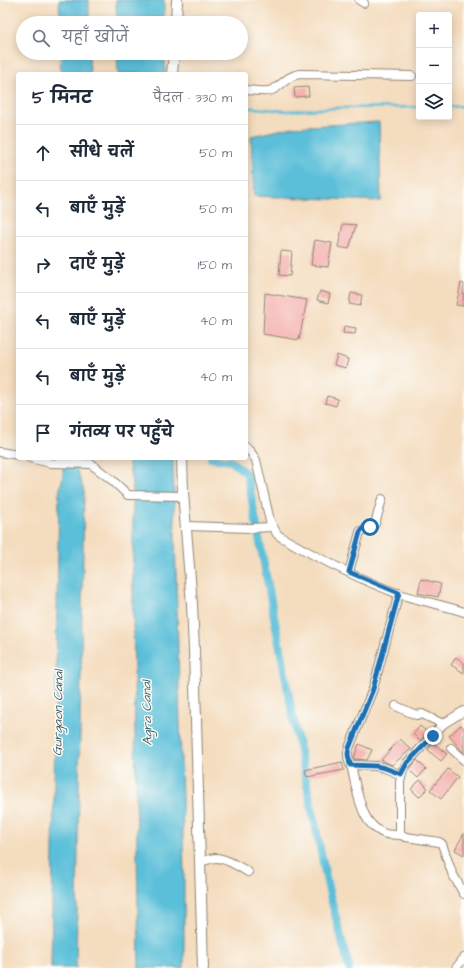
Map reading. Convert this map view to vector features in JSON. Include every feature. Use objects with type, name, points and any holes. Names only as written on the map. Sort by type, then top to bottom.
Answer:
[{"type":"street","points":[[176,16],[177,0]]},
{"type":"street","points":[[172,72],[173,60]]},
{"type":"street","points":[[248,90],[264,91],[273,89],[288,77],[300,74],[412,76]]},
{"type":"street","points":[[248,449],[256,460],[270,521],[277,534],[349,572],[399,593],[464,612]]},
{"type":"street","points":[[0,452],[16,455]]},
{"type":"street","points":[[38,460],[51,463],[91,464],[112,480],[128,495],[184,496]]},
{"type":"street","points":[[182,460],[194,650],[203,968]]},
{"type":"street","points":[[349,572],[360,532],[363,528],[373,526],[375,524],[382,499]]},
{"type":"street","points":[[186,526],[250,528],[273,527]]},
{"type":"street","points":[[399,593],[373,689],[349,748],[348,754],[350,765],[362,808],[368,821],[383,833],[388,835],[401,835],[439,842],[442,844],[452,872],[464,894]]},
{"type":"street","points":[[396,706],[416,715],[422,714],[443,724]]},
{"type":"street","points":[[401,835],[401,774],[407,763],[443,724],[464,711]]},
{"type":"street","points":[[451,748],[464,760]]},
{"type":"street","points":[[350,765],[376,766],[401,774]]},
{"type":"street","points":[[200,862],[216,858],[236,865],[248,872]]},
{"type":"street","points":[[456,968],[464,958]]},
{"type":"water","points":[[59,0],[89,0],[89,16],[60,16]]},
{"type":"water","points":[[116,0],[164,0],[164,16],[117,16]]},
{"type":"water","points":[[60,60],[89,60],[90,72],[61,72]]},
{"type":"water","points":[[117,60],[165,60],[165,72],[118,72]]},
{"type":"water","points":[[379,122],[381,201],[254,196],[251,136],[293,127]]},
{"type":"water","name":"Gurgaon Canal","points":[[63,460],[77,460],[77,470],[84,491],[76,968],[51,968],[59,493],[63,476]]},
{"type":"water","name":"Agra Canal","points":[[128,460],[173,460],[184,875],[184,968],[139,968],[133,613],[133,491]]},
{"type":"building","points":[[308,87],[309,96],[295,97],[294,88]]},
{"type":"building","points":[[343,224],[356,225],[349,249],[338,247]]},
{"type":"building","points":[[315,240],[332,243],[328,267],[311,265]]},
{"type":"building","points":[[281,251],[292,252],[290,276],[279,275]]},
{"type":"building","points":[[461,283],[464,284],[463,306],[456,305]]},
{"type":"building","points":[[320,291],[330,294],[328,303],[317,300]]},
{"type":"building","points":[[265,293],[307,300],[299,340],[263,334]]},
{"type":"building","points":[[351,293],[362,295],[360,306],[349,304]]},
{"type":"building","points":[[344,326],[356,328],[355,334],[343,333]]},
{"type":"building","points":[[337,355],[348,359],[346,368],[334,365]]},
{"type":"building","points":[[327,396],[338,399],[336,406],[325,403]]},
{"type":"building","points":[[421,579],[441,584],[438,597],[418,593]]},
{"type":"building","points":[[456,657],[464,663],[464,673],[451,665]]},
{"type":"building","points":[[461,725],[464,728],[464,753],[449,736]]},
{"type":"building","points":[[420,726],[428,733],[420,741],[413,734]]},
{"type":"building","points":[[400,739],[411,749],[392,765],[381,760]]},
{"type":"building","points":[[433,743],[447,754],[441,761],[428,750]]},
{"type":"building","points":[[359,744],[372,750],[367,760],[354,759]]},
{"type":"building","points":[[417,760],[426,769],[418,778],[409,770]]},
{"type":"building","points":[[342,762],[344,770],[307,777],[305,770]]},
{"type":"building","points":[[448,769],[458,777],[441,799],[430,790]]},
{"type":"building","points":[[420,780],[428,788],[419,797],[411,789]]},
{"type":"building","points":[[464,833],[464,855],[455,850]]},
{"type":"waterway","points":[[452,107],[464,106]]},
{"type":"waterway","points":[[248,108],[287,111],[335,108],[416,107]]},
{"type":"waterway","points":[[224,460],[231,461],[247,474],[293,717],[328,887],[349,968]]},
{"type":"route","points":[[370,527],[361,529],[349,572],[399,593],[377,677],[349,748],[348,754],[350,765],[376,766],[401,774],[407,763],[433,736]]}]
